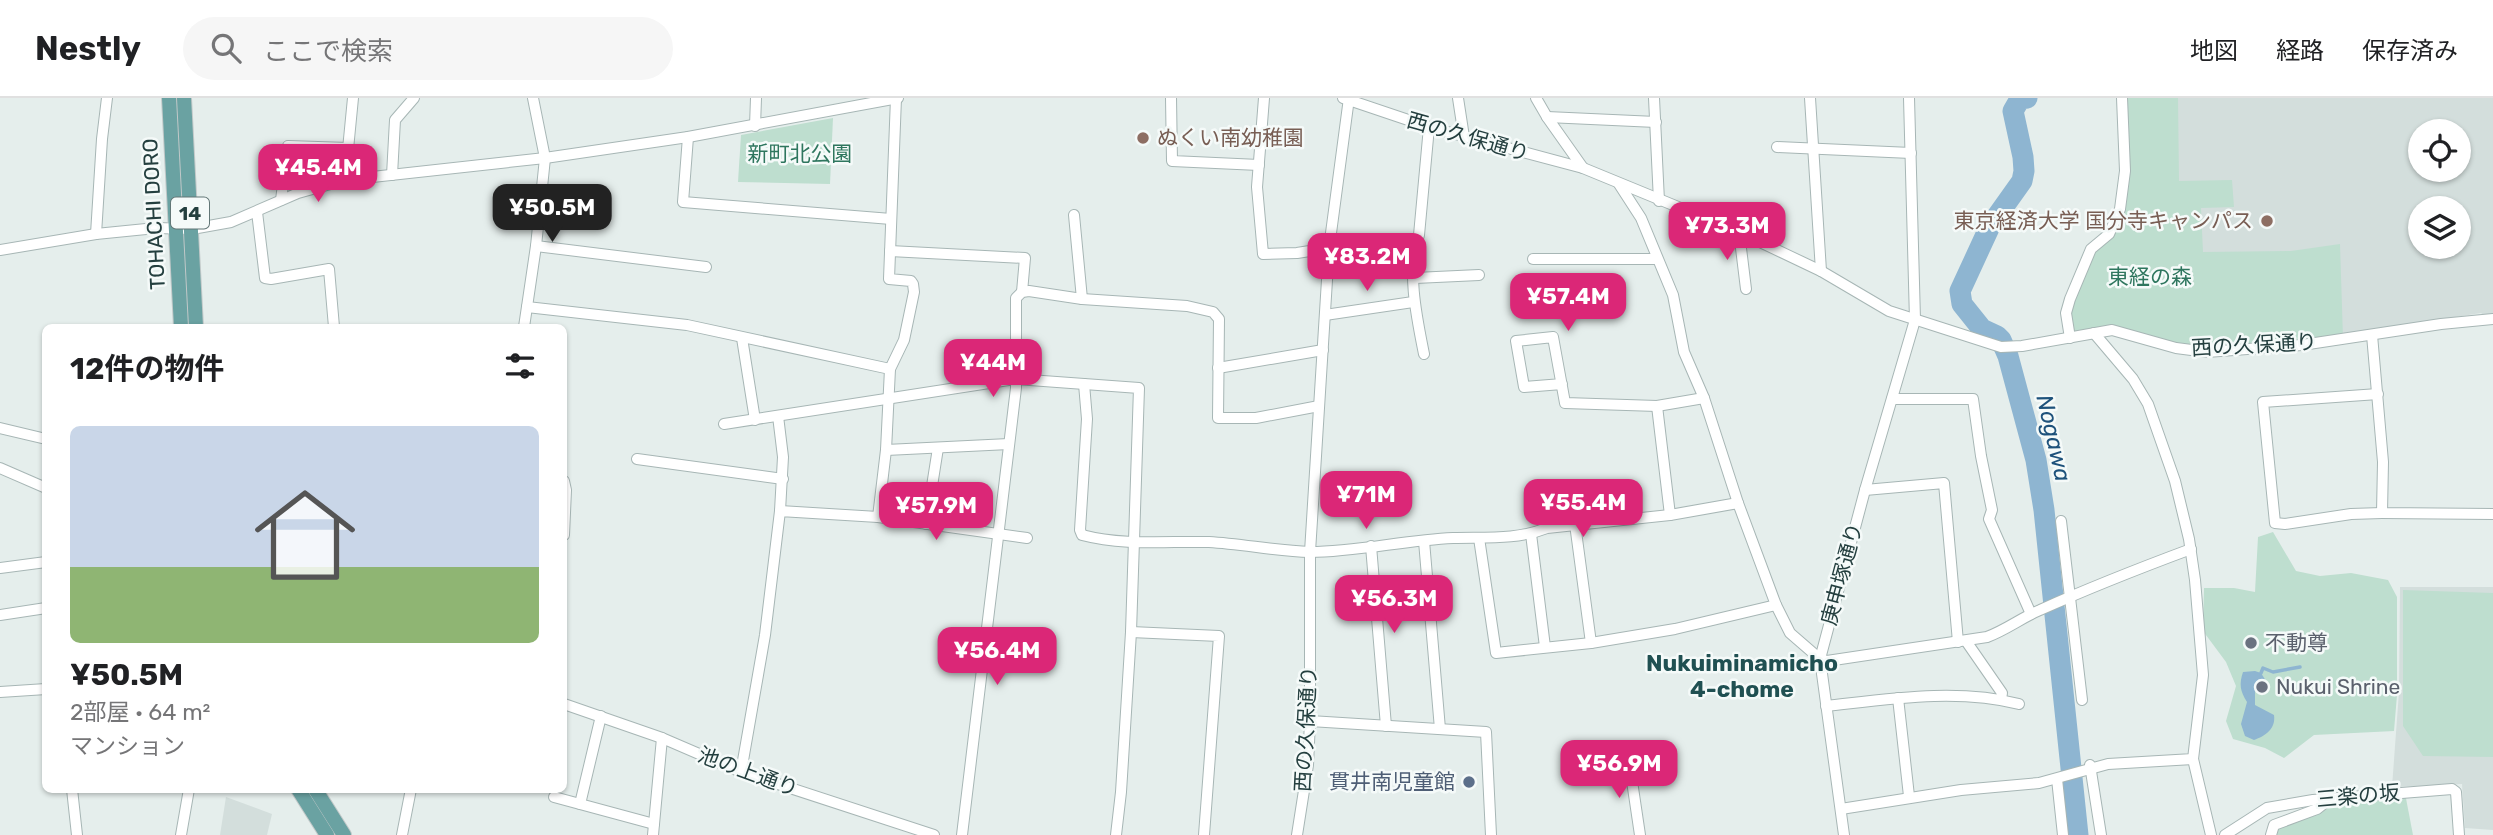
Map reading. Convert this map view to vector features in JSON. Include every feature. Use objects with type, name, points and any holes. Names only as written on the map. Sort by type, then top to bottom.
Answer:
[{"type":"main road","name":"TOHACHI DORO","points":[[169,98],[196,324]]},
{"type":"main road","name":"TOHACHI DORO","points":[[181,324],[184,98]]},
{"type":"main road","points":[[301,793],[327,835]]},
{"type":"main road","points":[[318,793],[344,835]]},
{"type":"street","points":[[96,234],[107,98]]},
{"type":"street","points":[[345,180],[354,98]]},
{"type":"street","points":[[392,175],[395,120],[414,98]]},
{"type":"street","points":[[524,324],[545,158],[533,98]]},
{"type":"street","points":[[755,126],[756,98]]},
{"type":"street","points":[[0,250],[96,234],[156,228],[184,229],[231,222],[281,200],[345,180],[545,158],[688,137],[897,98],[889,279],[911,281],[914,292],[904,340],[890,369],[886,450],[878,517]]},
{"type":"street","points":[[1171,98],[1172,161],[1259,165]]},
{"type":"street","points":[[1264,98],[1257,187],[1263,254],[1329,248]]},
{"type":"street","points":[[1458,98],[1464,137]]},
{"type":"street","points":[[1536,98],[1583,169]]},
{"type":"street","points":[[1654,98],[1659,201]]},
{"type":"street","points":[[1811,98],[1821,271]]},
{"type":"street","name":"庚申塚通り","points":[[1844,835],[1820,659],[1865,490],[1915,320],[1909,98]]},
{"type":"street","points":[[2070,338],[2066,313],[2070,299],[2091,249],[2109,234],[2120,209],[2125,171],[2122,98]]},
{"type":"street","name":"西の久保通り","points":[[1297,835],[1308,765],[1310,552],[1329,248],[1347,99],[1429,127],[1583,169],[1739,232],[1821,271],[1889,311],[1994,346],[2019,346],[2112,330],[2194,352],[2302,345],[2493,319]]},
{"type":"street","points":[[1547,117],[1656,122]]},
{"type":"street","points":[[1424,354],[1413,302],[1415,245],[1419,235],[1429,127]]},
{"type":"street","points":[[688,137],[683,202],[891,219]]},
{"type":"street","points":[[281,200],[288,146],[348,148]]},
{"type":"street","points":[[1777,148],[1911,153]]},
{"type":"street","points":[[1618,184],[1641,218],[1673,296],[1684,352],[1704,398],[1738,503],[1776,605],[1790,633],[1820,659],[1827,661],[1987,637],[2010,628],[2031,614],[2135,569],[2191,549]]},
{"type":"street","points":[[257,212],[265,278],[329,269],[334,324]]},
{"type":"street","points":[[1074,215],[1082,299]]},
{"type":"street","points":[[1739,232],[1746,289]]},
{"type":"street","points":[[536,246],[706,267]]},
{"type":"street","points":[[890,251],[1025,258],[1022,292]]},
{"type":"street","points":[[1541,263],[1657,259]]},
{"type":"street","points":[[1415,278],[1479,275]]},
{"type":"street","points":[[962,835],[1016,379],[1016,298],[1022,292],[1029,291],[1082,299],[1187,306],[1213,312],[1219,319],[1218,418],[1256,418],[1319,406]]},
{"type":"street","points":[[1325,315],[1413,302]]},
{"type":"street","points":[[527,307],[687,325],[890,369]]},
{"type":"street","points":[[2094,333],[2133,379],[2148,404],[2175,481],[2191,549],[2203,675],[2193,759],[2211,835]]},
{"type":"street","points":[[2372,335],[2383,462],[2382,513]]},
{"type":"street","points":[[1562,384],[1524,387],[1516,341],[1553,337],[1562,384],[1565,403],[1657,406],[1704,398]]},
{"type":"street","points":[[742,338],[755,420]]},
{"type":"street","points":[[1218,368],[1323,350]]},
{"type":"street","points":[[724,424],[1016,379],[1139,388],[1131,632],[1116,835]]},
{"type":"street","points":[[1084,384],[1087,419],[1080,530],[1082,535],[1090,537],[1134,543],[1209,542],[1310,552],[1451,538],[1531,534],[1547,528],[1670,515],[1738,503]]},
{"type":"street","points":[[2378,394],[2263,402],[2275,523],[2285,524],[2351,514],[2493,514]]},
{"type":"street","points":[[1892,399],[1973,399],[1992,510],[1989,519],[2031,614]]},
{"type":"street","points":[[1657,406],[1670,515]]},
{"type":"street","points":[[741,772],[765,635],[780,511],[783,457],[778,416]]},
{"type":"street","points":[[0,428],[42,438]]},
{"type":"street","points":[[886,450],[1009,444]]},
{"type":"street","points":[[926,524],[938,448]]},
{"type":"street","points":[[637,459],[783,479]]},
{"type":"street","points":[[0,468],[42,486]]},
{"type":"street","points":[[1865,490],[1944,484],[1962,641],[2002,693],[2001,699]]},
{"type":"street","points":[[780,511],[878,517],[1027,538]]},
{"type":"street","points":[[2061,521],[2082,700]]},
{"type":"street","points":[[1574,524],[1591,643]]},
{"type":"street","points":[[1531,534],[1545,648]]},
{"type":"street","points":[[1479,538],[1496,653],[1591,643],[1675,629],[1776,605]]},
{"type":"street","points":[[1424,541],[1440,729]]},
{"type":"street","points":[[1371,546],[1386,726]]},
{"type":"street","points":[[0,568],[42,563]]},
{"type":"street","points":[[0,615],[42,609]]},
{"type":"street","points":[[1131,632],[1220,636],[1204,835]]},
{"type":"street","points":[[0,692],[42,689]]},
{"type":"street","points":[[1826,706],[1898,698],[1961,696],[2001,699],[2019,704]]},
{"type":"street","points":[[1898,698],[1909,796]]},
{"type":"street","name":"池の上通り","points":[[567,705],[662,738],[741,772],[934,835]]},
{"type":"street","points":[[580,804],[601,716]]},
{"type":"street","points":[[1310,721],[1486,732],[1491,835]]},
{"type":"street","points":[[554,797],[654,829],[662,738]]},
{"type":"street","points":[[1840,809],[1909,796],[2039,783],[2108,764],[2193,759]]},
{"type":"street","points":[[1629,761],[1640,835]]},
{"type":"street","points":[[2091,767],[2101,835]]},
{"type":"street","points":[[2057,779],[2063,835]]},
{"type":"street","name":"三楽の坂","points":[[2225,835],[2267,808],[2331,798],[2452,789],[2456,792],[2459,835]]},
{"type":"street","points":[[72,793],[76,835]]},
{"type":"street","points":[[181,835],[188,793]]},
{"type":"street","points":[[402,835],[410,793]]},
{"type":"street","points":[[2271,835],[2274,825],[2317,809],[2331,798]]},
{"type":"shaded area","name":"東京経済大学 国分寺キャンパス","points":[[2122,98],[2493,98],[2493,315],[2485,316],[2481,313],[2301,341],[2109,234],[2120,209]]},
{"type":"shaded area","points":[[2400,587],[2493,587],[2493,830],[2465,828],[2462,784],[2392,787],[2399,692]]},
{"type":"shaded area","points":[[226,797],[272,814],[267,835],[220,835]]},
{"type":"green space","name":"東経の森","points":[[2123,98],[2178,98],[2179,181],[2232,180],[2234,207],[2201,208],[2203,252],[2291,251],[2340,244],[2343,338],[2194,351],[2124,330],[2071,334],[2067,312],[2093,251],[2122,209]]},
{"type":"green space","name":"新町北公園","points":[[833,118],[830,184],[738,182],[741,135]]},
{"type":"green space","points":[[2273,532],[2296,571],[2320,576],[2351,573],[2388,580],[2397,597],[2397,695],[2394,731],[2314,735],[2284,758],[2265,748],[2233,739],[2226,721],[2236,686],[2226,662],[2203,631],[2204,588],[2234,588],[2255,592],[2258,537]]},
{"type":"green space","points":[[2403,590],[2493,593],[2493,757],[2423,756],[2403,726]]},
{"type":"green space","points":[[2404,788],[2413,835],[2275,835],[2276,829],[2335,801]]},
{"type":"water","points":[[2243,672],[2261,673],[2266,681],[2263,686],[2255,689],[2255,705],[2274,715],[2274,720],[2269,731],[2254,740],[2245,736],[2241,724],[2247,702],[2241,684]]},
{"type":"waterway","name":"Nogawa","points":[[2027,98],[2020,99],[2013,111],[2023,157],[2022,181],[1990,226],[1960,291],[1962,304],[1982,329],[2001,340],[2008,356],[2036,460],[2044,510],[2078,835]]},
{"type":"waterway","points":[[2261,673],[2263,668],[2273,672],[2300,667]]},
{"type":"place","name":"ぬくい南幼稚園","points":[[1143,138]]},
{"type":"place","name":"東京経済大学 国分寺キャンパス","points":[[2267,221]]},
{"type":"place","name":"不動尊","points":[[2251,643]]},
{"type":"place","name":"Nukui Shrine","points":[[2262,687]]},
{"type":"place","name":"貫井南児童館","points":[[1469,782]]},
{"type":"district","name":"Nukuiminamicho 4-chome","points":[[1742,676]]}]
